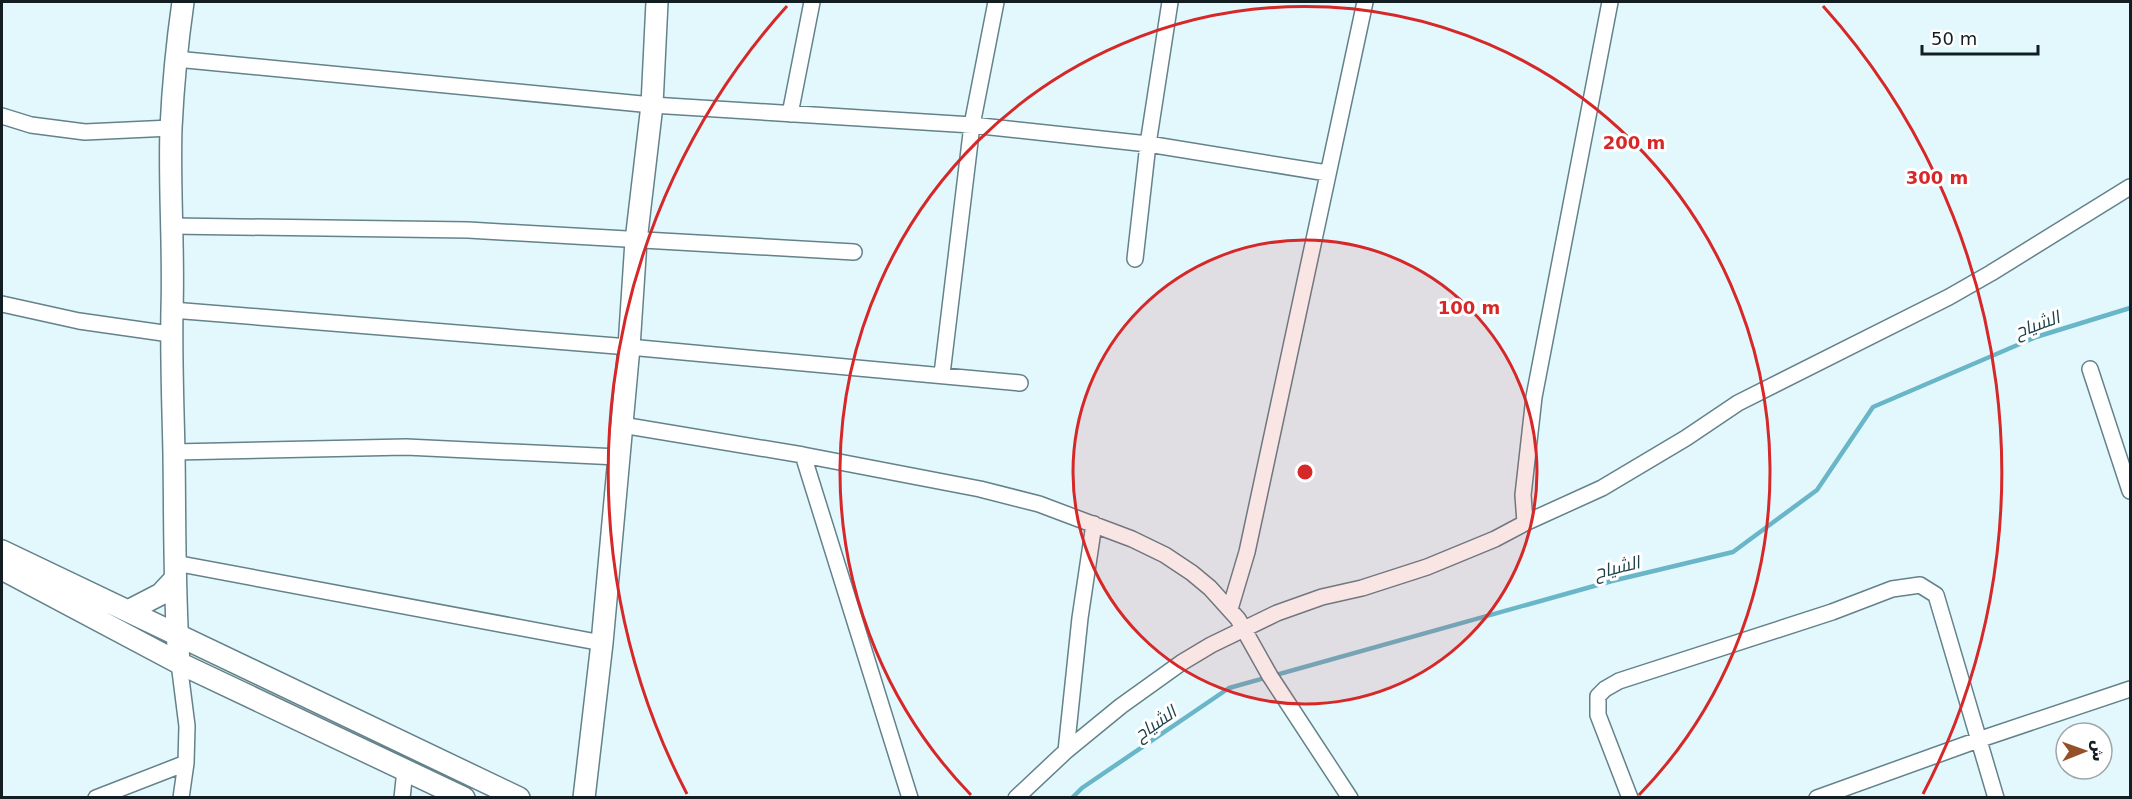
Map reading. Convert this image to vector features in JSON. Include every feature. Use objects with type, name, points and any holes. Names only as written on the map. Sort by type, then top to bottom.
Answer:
[{"type":"main road","points":[[179,663],[170,334],[172,310],[171,128],[183,2]]},
{"type":"main road","points":[[584,798],[602,643],[629,347],[636,241],[652,105],[657,2]]},
{"type":"main road","points":[[2,551],[177,637],[519,798]]},
{"type":"main road","points":[[2,569],[179,663],[464,798]]},
{"type":"main road","points":[[128,611],[161,594],[175,572]]},
{"type":"street","points":[[790,114],[812,2]]},
{"type":"street","points":[[942,374],[972,125],[996,2]]},
{"type":"street","points":[[1135,259],[1148,144],[1170,2]]},
{"type":"street","points":[[1230,609],[1246,552],[1365,2]]},
{"type":"street","points":[[1525,523],[1523,495],[1534,397],[1610,2]]},
{"type":"street","points":[[176,59],[652,105],[972,125],[1148,144],[1327,173]]},
{"type":"street","points":[[2,116],[31,125],[62,130],[97,132],[171,128]]},
{"type":"street","points":[[1016,798],[1066,751],[1121,706],[1181,663],[1243,629],[1277,614],[1322,597],[1362,588],[1427,567],[1495,539],[1602,488],[1686,438],[1747,398],[1974,283],[2130,187]]},
{"type":"street","points":[[172,226],[468,230],[854,252]]},
{"type":"street","points":[[2,304],[79,321],[170,334]]},
{"type":"street","points":[[172,310],[629,347],[942,374],[1020,383]]},
{"type":"street","points":[[2090,369],[2130,491]]},
{"type":"street","points":[[622,425],[803,455],[980,489],[1039,504],[1094,524],[1165,555],[1192,573],[1230,609],[1270,676],[1350,798]]},
{"type":"street","points":[[174,452],[406,447],[618,456]]},
{"type":"street","points":[[803,455],[910,798]]},
{"type":"street","points":[[1066,751],[1080,618],[1094,524]]},
{"type":"street","points":[[175,572],[602,643]]},
{"type":"street","points":[[1630,798],[1598,715],[1598,696],[1605,689],[1619,681],[1832,612],[1892,589],[1912,585],[1920,585],[1936,595],[1996,798]]},
{"type":"street","points":[[179,663],[187,726],[186,764],[181,798]]},
{"type":"street","points":[[1817,798],[1978,740],[2130,689]]},
{"type":"street","points":[[96,798],[186,764]]},
{"type":"street","points":[[402,798],[405,770]]},
{"type":"waterway","name":"الشياح","points":[[1072,798],[1082,788],[1229,688],[1612,581],[1733,552],[1817,490],[1873,407],[2036,337],[2130,308]]}]
